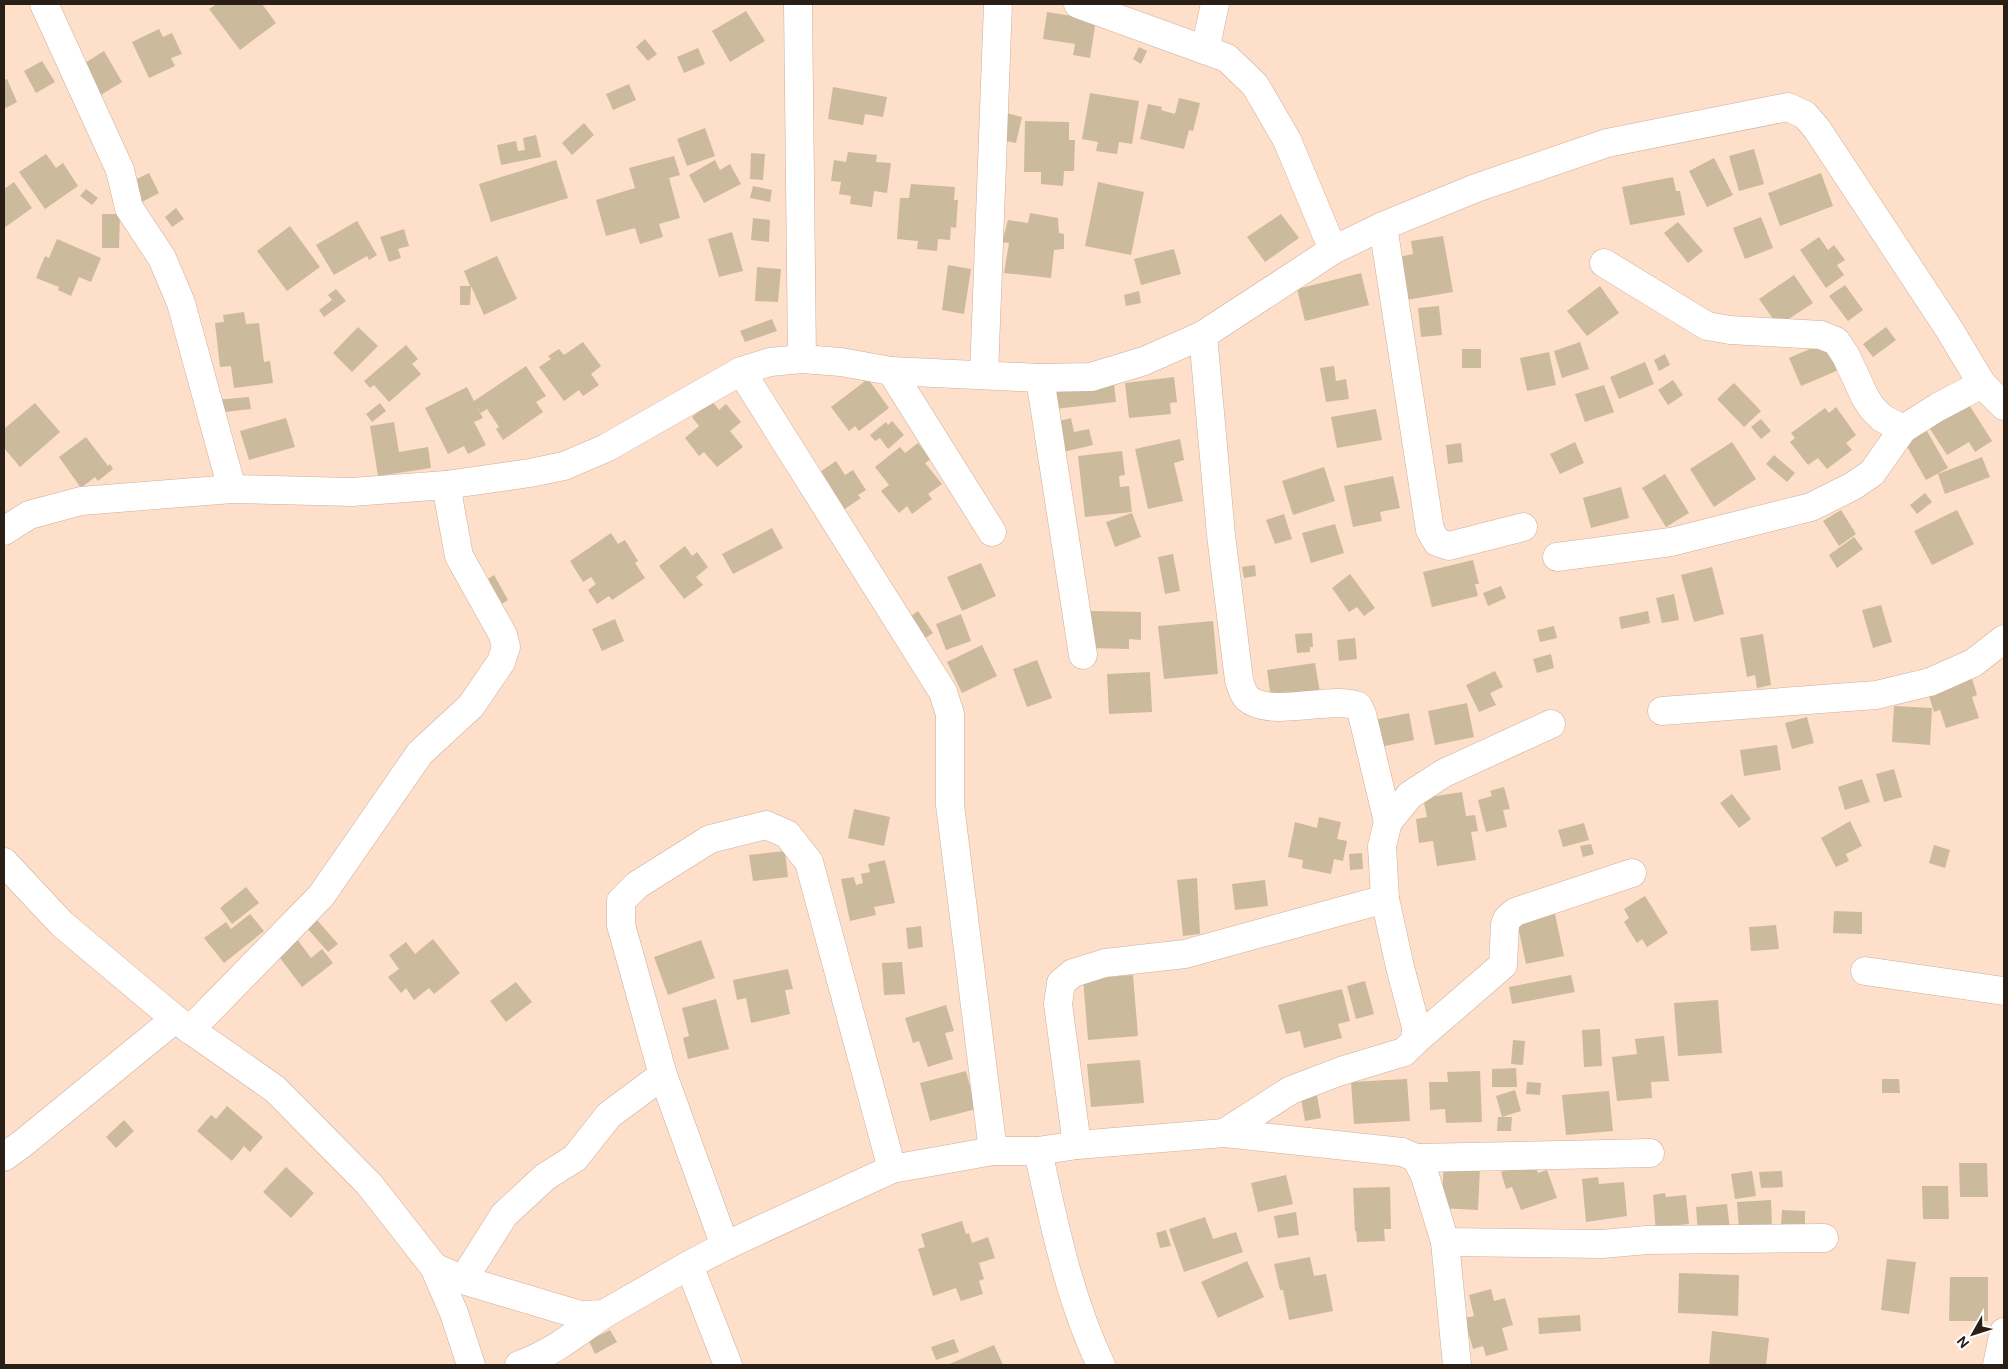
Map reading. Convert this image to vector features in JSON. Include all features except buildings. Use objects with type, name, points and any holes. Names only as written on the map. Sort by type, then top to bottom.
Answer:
[{"type":"street","points":[[44,4],[120,170],[129,208],[162,258],[181,303],[232,490]]},
{"type":"street","points":[[798,4],[802,359]]},
{"type":"street","points":[[984,375],[998,4]]},
{"type":"street","points":[[1078,4],[1227,58],[1254,85],[1287,140],[1333,250]]},
{"type":"street","points":[[1205,50],[1215,4]]},
{"type":"street","points":[[4,531],[29,515],[81,501],[232,490],[352,492],[446,485],[530,473],[564,466],[606,448],[741,370],[770,362],[802,359],[841,362],[891,371],[1040,378],[1091,377],[1144,361],[1203,335],[1333,250],[1383,226],[1476,188],[1607,143],[1788,107],[1804,115],[1817,129],[1950,329],[1982,384],[2004,406]]},
{"type":"street","points":[[1383,226],[1430,530],[1437,542],[1449,546],[1523,527]]},
{"type":"street","points":[[1604,263],[1707,326],[1730,330],[1821,335],[1836,341],[1846,356],[1864,397],[1872,408],[1882,418],[1903,429]]},
{"type":"street","points":[[1203,335],[1221,535],[1239,680],[1245,696],[1257,705],[1305,706],[1350,702],[1358,706],[1362,714],[1388,822]]},
{"type":"street","points":[[741,370],[943,692],[950,714],[950,805],[993,1151]]},
{"type":"street","points":[[891,371],[992,532]]},
{"type":"street","points":[[1040,378],[1083,654]]},
{"type":"street","points":[[1557,557],[1671,542],[1811,507],[1853,486],[1872,473],[1903,429],[1938,407],[1982,384]]},
{"type":"street","points":[[4,1157],[182,1024],[320,896],[420,753],[471,706],[501,662],[506,647],[503,635],[459,556],[446,485]]},
{"type":"street","points":[[1662,711],[1876,695],[1930,682],[1972,663],[2004,639]]},
{"type":"street","points":[[1415,1041],[1416,1027],[1385,899],[1382,846],[1388,822],[1410,795],[1444,773],[1550,724]]},
{"type":"street","points":[[725,1246],[663,1075],[621,925],[620,902],[637,885],[710,839],[766,825],[788,834],[808,862],[892,1169]]},
{"type":"street","points":[[4,862],[62,924],[182,1024],[275,1089],[369,1184],[434,1267],[454,1313],[471,1365]]},
{"type":"street","points":[[1224,1133],[1291,1090],[1341,1071],[1404,1052],[1503,965],[1505,925],[1507,919],[1515,912],[1632,873]]},
{"type":"street","points":[[1076,1145],[1058,1004],[1061,983],[1073,973],[1105,963],[1185,954],[1385,899]]},
{"type":"street","points":[[1866,971],[2004,992]]},
{"type":"street","points":[[463,1280],[504,1215],[546,1177],[575,1158],[608,1115],[663,1075]]},
{"type":"street","points":[[519,1365],[565,1353],[604,1314],[689,1264],[892,1169],[993,1151],[1038,1151],[1076,1145],[1224,1133],[1402,1152],[1416,1158],[1650,1153]]},
{"type":"street","points":[[1038,1151],[1061,1254],[1089,1340],[1101,1365]]},
{"type":"street","points":[[1416,1158],[1426,1176],[1445,1242],[1458,1365]]},
{"type":"street","points":[[1445,1242],[1602,1244],[1647,1240],[1824,1238]]},
{"type":"street","points":[[689,1264],[728,1365]]},
{"type":"street","points":[[434,1267],[463,1280],[580,1315],[604,1314]]},
{"type":"street","points":[[1997,1365],[2004,1332]]}]
